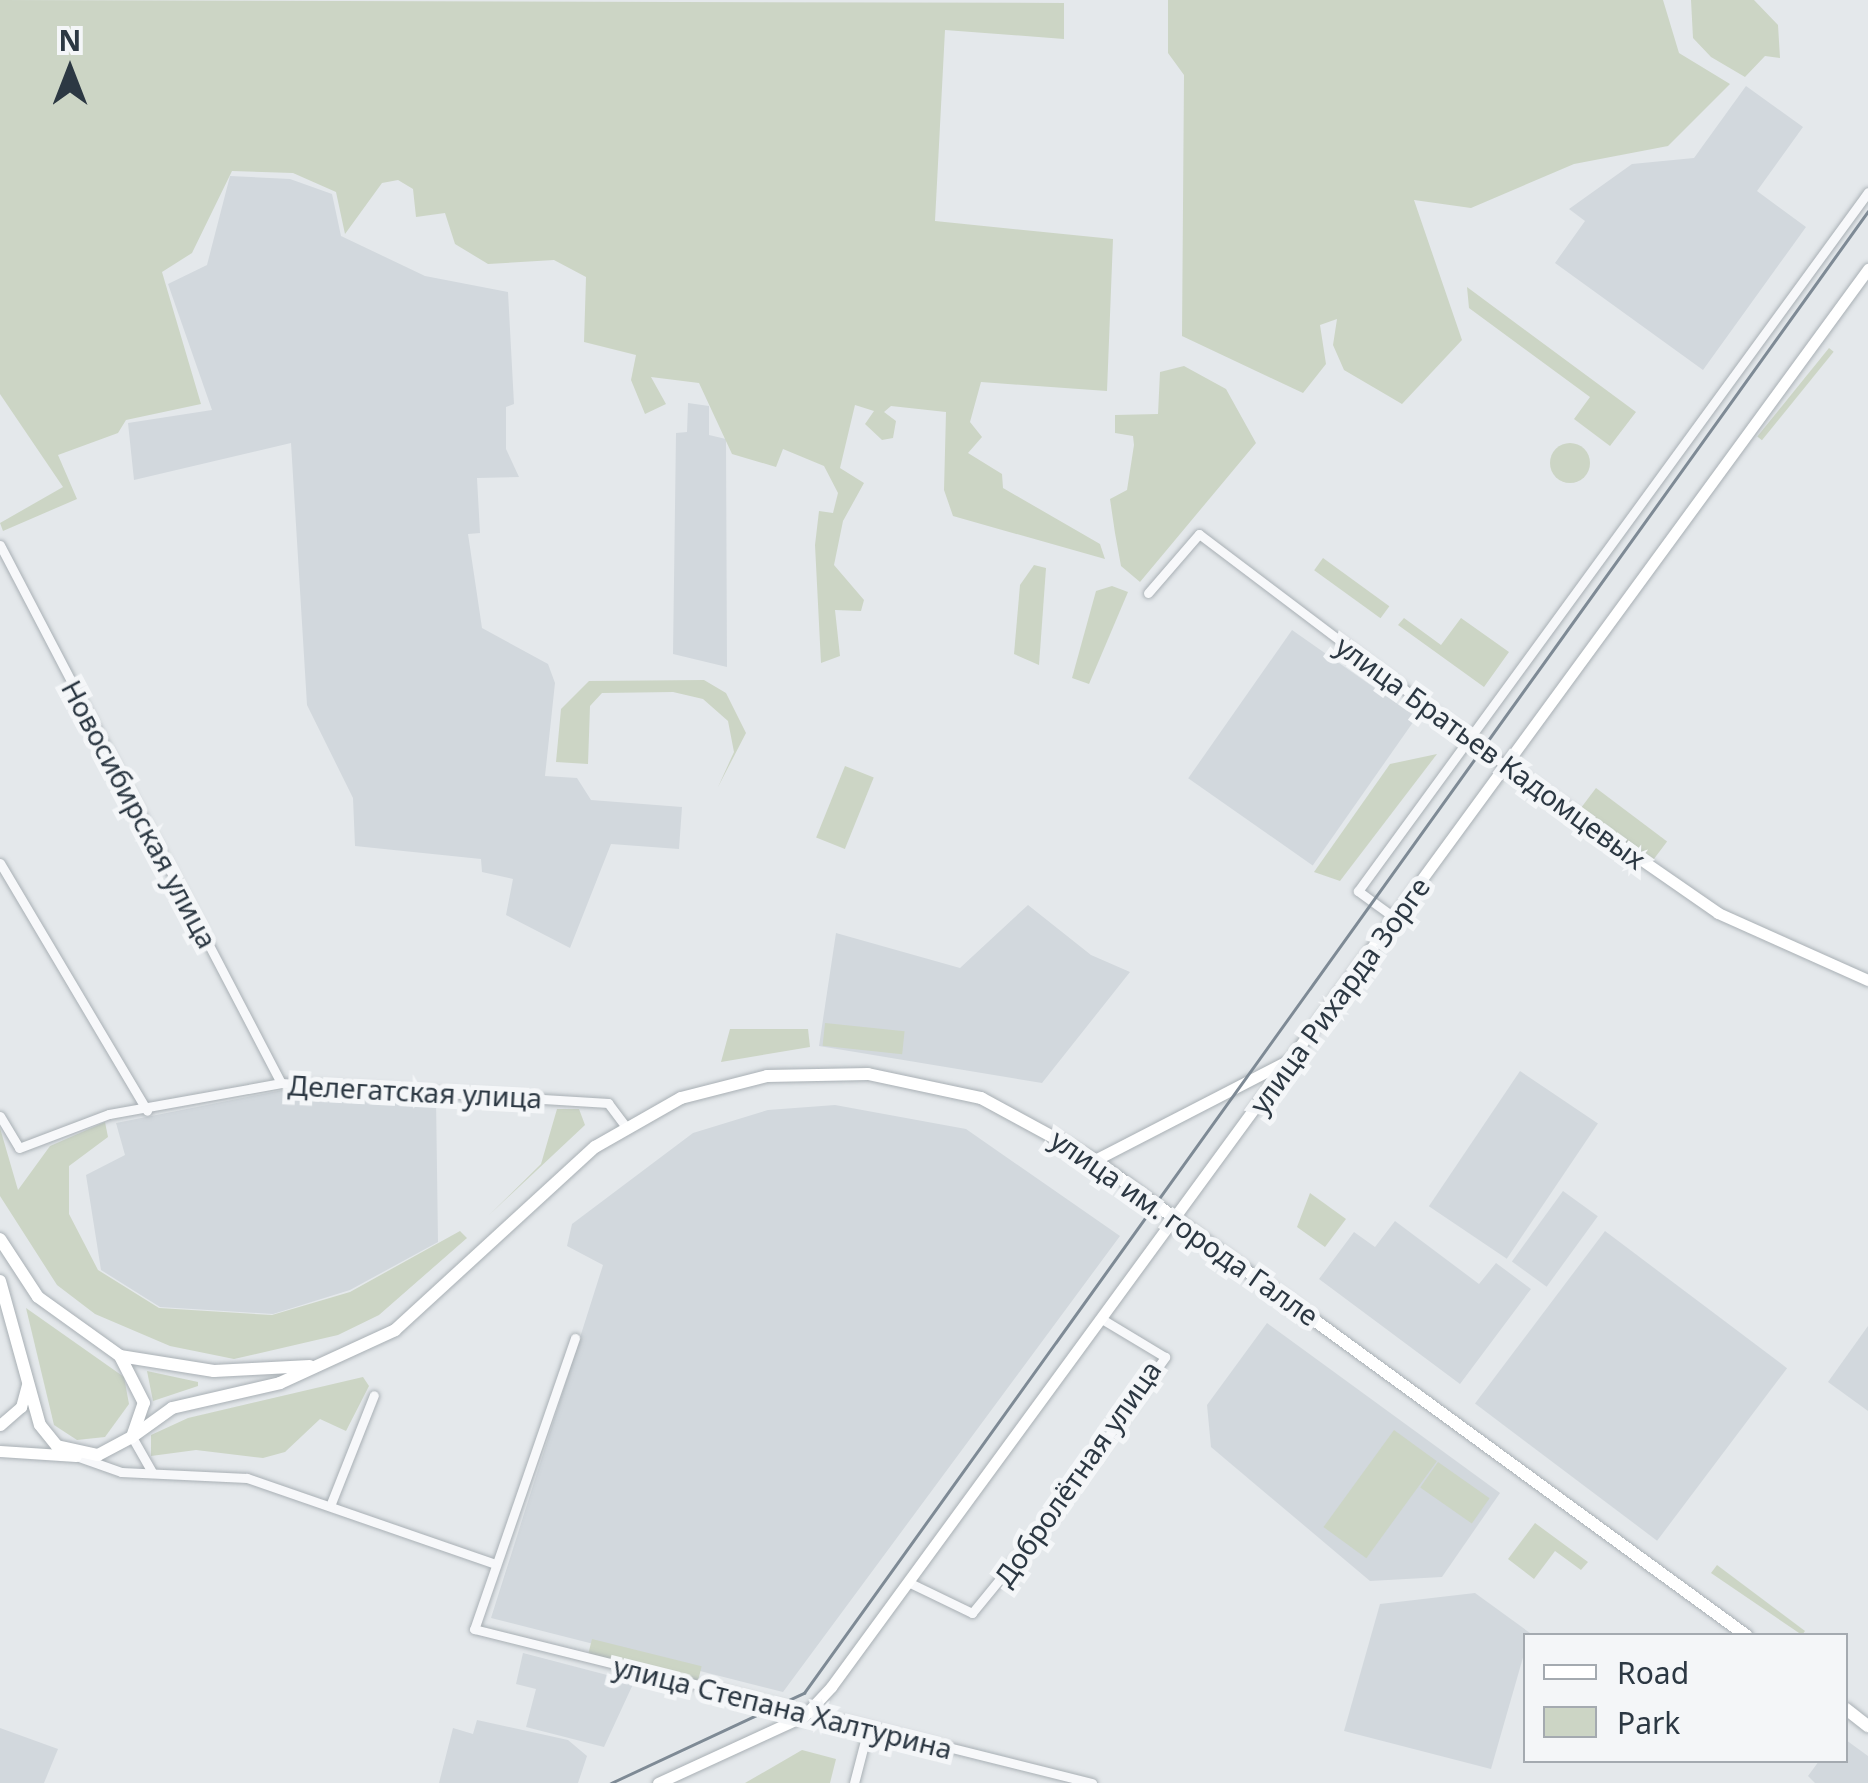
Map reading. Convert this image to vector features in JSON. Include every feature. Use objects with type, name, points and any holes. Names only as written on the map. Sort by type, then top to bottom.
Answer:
[{"type":"main road","name":"улица Рихарда Зорге","points":[[804,1716],[910,1583],[1868,269]]},
{"type":"main road","name":"улица Братьев Кадомцевых","points":[[1506,766],[1718,913],[1868,980]]},
{"type":"main road","points":[[1095,1160],[1293,1058]]},
{"type":"main road","name":"улица им. города Галле","points":[[76,1456],[112,1452],[172,1408],[328,1365],[395,1330],[626,1127],[681,1098],[767,1076],[868,1074],[981,1098],[1095,1160],[1178,1216],[1742,1633]]},
{"type":"main road","name":"улица им. города Галле","points":[[0,1239],[38,1297],[120,1356],[214,1370],[328,1365]]},
{"type":"main road","points":[[0,1281],[43,1431],[76,1456]]},
{"type":"main road","points":[[120,1356],[143,1394],[132,1437]]},
{"type":"main road","points":[[0,1425],[21,1407],[28,1370]]},
{"type":"main road","points":[[0,1451],[76,1456]]},
{"type":"main road","points":[[1848,1711],[1868,1726]]},
{"type":"main road","points":[[658,1783],[804,1716]]},
{"type":"street","points":[[1395,918],[1358,891],[1868,192]]},
{"type":"street","name":"улица Братьев Кадомцевых","points":[[1148,592],[1199,534],[1506,766]]},
{"type":"street","name":"Новосибирская улица","points":[[0,545],[281,1083]]},
{"type":"street","points":[[0,863],[147,1111]]},
{"type":"street","name":"Делегатская улица","points":[[0,1116],[20,1148],[109,1114],[147,1111],[281,1083],[608,1103],[626,1127]]},
{"type":"street","name":"Добролётная улица","points":[[910,1583],[972,1613],[988,1599],[1165,1357],[1102,1319]]},
{"type":"street","points":[[76,1456],[152,1472],[246,1478],[496,1564],[576,1338]]},
{"type":"street","points":[[330,1506],[374,1394]]},
{"type":"street","points":[[132,1437],[152,1472]]},
{"type":"street","name":"улица Степана Халтурина","points":[[496,1564],[474,1629],[804,1716],[1092,1783]]},
{"type":"street","points":[[854,1783],[868,1729]]},
{"type":"shaded area","points":[[1746,86],[1803,127],[1757,191],[1806,227],[1703,370],[1555,263],[1585,221],[1569,209],[1632,164],[1694,158]]},
{"type":"shaded area","points":[[230,176],[290,179],[332,194],[341,236],[425,276],[508,292],[514,404],[506,407],[506,449],[519,477],[477,478],[480,533],[468,534],[482,628],[548,664],[555,683],[545,776],[577,778],[591,800],[682,807],[679,849],[611,844],[570,948],[506,915],[513,879],[482,872],[481,859],[355,846],[353,798],[307,705],[291,443],[134,480],[128,423],[212,410],[168,284],[207,265]]},
{"type":"shaded area","points":[[688,403],[709,406],[709,435],[726,439],[727,667],[673,654],[676,433],[687,432]]},
{"type":"shaded area","points":[[1292,630],[1417,717],[1313,865],[1188,778]]},
{"type":"shaded area","points":[[1028,905],[1091,955],[1130,972],[1042,1083],[819,1046],[836,933],[960,968]]},
{"type":"shaded area","points":[[1520,1071],[1598,1124],[1507,1259],[1429,1206]]},
{"type":"shaded area","points":[[298,1087],[436,1097],[438,1242],[350,1290],[273,1314],[160,1307],[101,1270],[86,1175],[125,1155],[116,1123]]},
{"type":"shaded area","points":[[835,1105],[966,1129],[1120,1236],[783,1692],[491,1618],[603,1265],[567,1246],[572,1224],[693,1133],[768,1110]]},
{"type":"shaded area","points":[[1563,1191],[1598,1216],[1547,1287],[1512,1261]]},
{"type":"shaded area","points":[[1395,1221],[1479,1284],[1496,1263],[1531,1289],[1460,1384],[1319,1279],[1354,1232],[1375,1247]]},
{"type":"shaded area","points":[[1605,1231],[1787,1368],[1657,1541],[1475,1404]]},
{"type":"shaded area","points":[[1267,1323],[1500,1493],[1442,1577],[1370,1581],[1211,1447],[1207,1405]]},
{"type":"shaded area","points":[[1868,1326],[1868,1411],[1828,1382]]},
{"type":"shaded area","points":[[1475,1593],[1530,1633],[1523,1633],[1523,1657],[1491,1769],[1344,1731],[1380,1604]]},
{"type":"shaded area","points":[[523,1653],[634,1682],[604,1747],[526,1727],[536,1689],[516,1684]]},
{"type":"shaded area","points":[[477,1720],[568,1740],[587,1756],[578,1783],[439,1783],[453,1728],[473,1734]]},
{"type":"shaded area","points":[[0,1728],[58,1749],[44,1783],[0,1783]]},
{"type":"shaded area","points":[[1848,1741],[1868,1756],[1868,1783],[1815,1783],[1808,1776],[1818,1763],[1848,1763]]},
{"type":"green space","points":[[0,0],[1064,3],[1064,39],[945,30],[935,221],[1113,239],[1107,391],[981,382],[970,422],[982,437],[968,453],[1002,474],[1003,488],[1100,544],[1105,559],[953,516],[944,490],[946,412],[891,406],[884,412],[896,421],[893,438],[882,440],[865,424],[874,411],[855,405],[840,468],[864,483],[843,521],[834,565],[864,600],[861,611],[835,610],[840,656],[821,663],[815,545],[819,511],[833,513],[838,493],[824,466],[783,449],[776,467],[732,454],[699,383],[651,377],[666,404],[645,414],[631,380],[636,355],[584,342],[586,277],[554,260],[488,264],[455,244],[445,213],[416,217],[413,189],[398,180],[382,183],[345,234],[336,192],[293,173],[232,171],[192,253],[162,272],[201,404],[126,420],[118,433],[58,455],[77,499],[3,531],[0,523],[63,487],[0,394]]},
{"type":"green space","points":[[1168,0],[1663,0],[1679,53],[1730,84],[1668,146],[1574,164],[1471,208],[1414,200],[1462,340],[1402,404],[1344,370],[1333,345],[1337,319],[1320,325],[1326,364],[1303,393],[1182,336],[1184,75],[1168,53]]},
{"type":"green space","points":[[1691,0],[1754,0],[1778,25],[1780,58],[1765,56],[1745,77],[1711,57],[1693,38]]},
{"type":"green space","points":[[1467,287],[1636,412],[1610,446],[1574,419],[1590,397],[1469,308]]},
{"type":"green space","points":[[1829,348],[1834,352],[1762,440],[1757,437]]},
{"type":"green space","points":[[1184,366],[1226,389],[1256,443],[1140,582],[1121,566],[1115,533],[1110,499],[1127,490],[1134,445],[1133,436],[1115,433],[1115,415],[1158,414],[1160,372]]},
{"type":"green space","points":[[1570,443],[1584,449],[1590,463],[1584,477],[1570,483],[1556,477],[1550,463],[1556,449]]},
{"type":"green space","points":[[1323,558],[1389,606],[1381,618],[1314,570]]},
{"type":"green space","points":[[1034,565],[1046,568],[1039,665],[1014,654],[1020,585]]},
{"type":"green space","points":[[1112,586],[1128,592],[1089,684],[1072,678],[1096,591]]},
{"type":"green space","points":[[1404,618],[1441,645],[1461,618],[1509,652],[1484,687],[1398,625]]},
{"type":"green space","points":[[704,680],[726,693],[746,733],[718,787],[734,752],[728,721],[703,699],[673,692],[602,693],[590,706],[588,764],[556,762],[561,709],[589,681]]},
{"type":"green space","points":[[1437,754],[1340,881],[1314,872],[1390,764]]},
{"type":"green space","points":[[845,766],[874,778],[845,849],[816,837]]},
{"type":"green space","points":[[1596,788],[1667,842],[1651,862],[1580,809]]},
{"type":"green space","points":[[825,1023],[905,1031],[902,1054],[823,1046]]},
{"type":"green space","points":[[730,1029],[808,1029],[810,1047],[721,1062]]},
{"type":"green space","points":[[557,1109],[579,1109],[585,1125],[488,1216],[541,1164]]},
{"type":"green space","points":[[105,1122],[108,1137],[69,1166],[69,1214],[98,1270],[159,1308],[272,1315],[350,1292],[460,1231],[467,1238],[379,1315],[338,1335],[234,1359],[170,1346],[95,1314],[57,1285],[0,1196],[0,1128],[18,1190],[50,1146]]},
{"type":"green space","points":[[1310,1193],[1346,1219],[1325,1247],[1297,1227]]},
{"type":"green space","points":[[26,1308],[124,1377],[129,1404],[105,1437],[77,1440],[54,1425]]},
{"type":"green space","points":[[147,1371],[198,1382],[198,1386],[153,1401]]},
{"type":"green space","points":[[363,1377],[369,1386],[346,1431],[320,1419],[285,1452],[263,1458],[196,1450],[151,1456],[151,1435],[188,1418]]},
{"type":"green space","points":[[1394,1430],[1437,1461],[1366,1558],[1323,1527]]},
{"type":"green space","points":[[1438,1462],[1490,1498],[1472,1524],[1420,1487]]},
{"type":"green space","points":[[1535,1523],[1588,1562],[1581,1570],[1555,1551],[1534,1579],[1508,1559]]},
{"type":"green space","points":[[1717,1565],[1805,1631],[1799,1633],[1711,1573]]},
{"type":"green space","points":[[592,1639],[702,1666],[698,1681],[588,1654]]},
{"type":"green space","points":[[802,1750],[836,1759],[830,1783],[745,1783]]},
{"type":"tram line","points":[[611,1783],[804,1693],[1868,211]]}]
